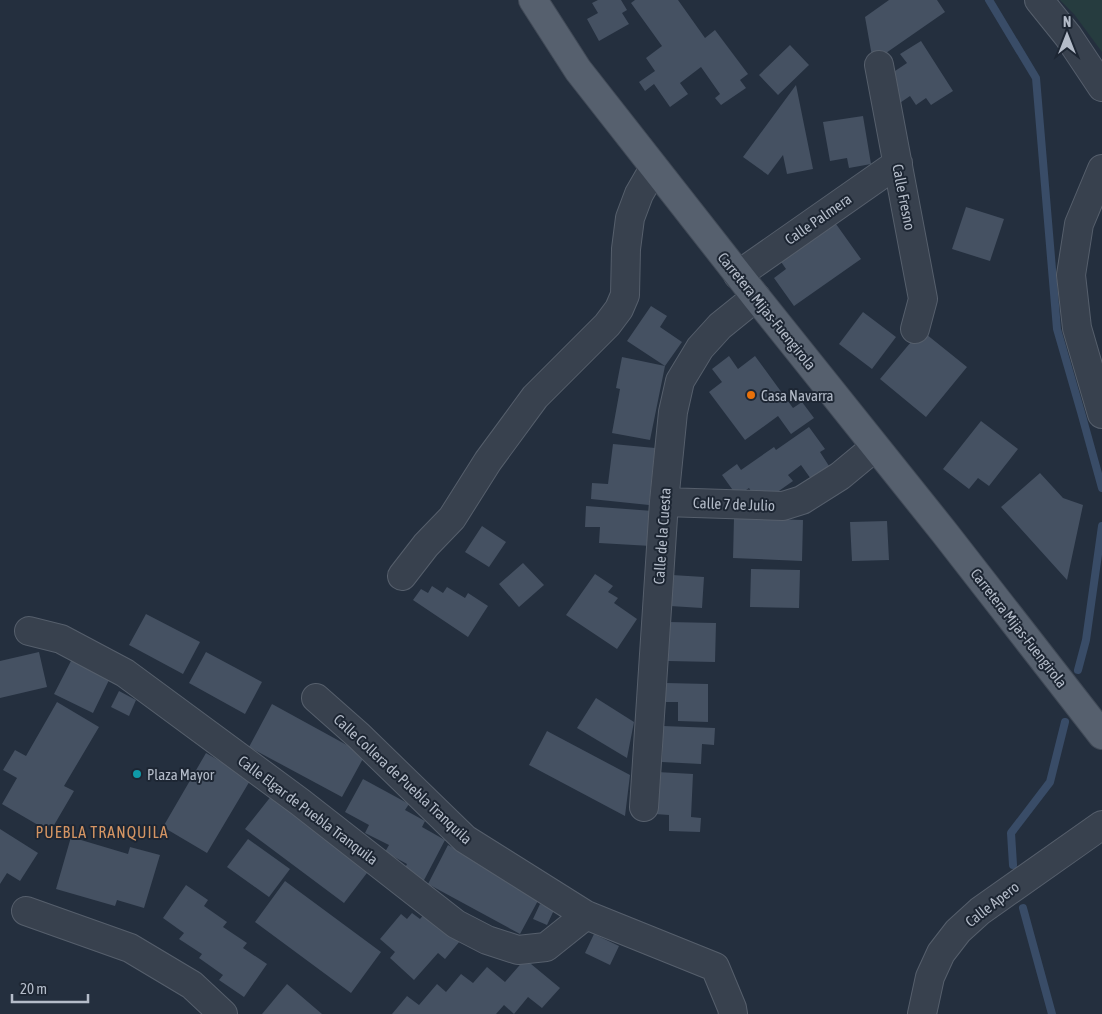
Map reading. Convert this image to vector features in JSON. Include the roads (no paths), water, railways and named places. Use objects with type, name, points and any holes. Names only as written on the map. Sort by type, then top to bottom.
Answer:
[{"type":"main road","name":"Carretera Mijas-Fuengirola","points":[[533,0],[578,70],[738,275],[944,532],[1102,735]]},
{"type":"street","points":[[1039,0],[1068,36],[1102,87]]},
{"type":"street","name":"Calle Fresno","points":[[879,65],[923,299],[915,329]]},
{"type":"street","name":"Calle Palmera","points":[[738,275],[898,163]]},
{"type":"street","points":[[402,576],[426,545],[452,518],[488,461],[535,397],[607,325],[619,309],[624,295],[626,250],[630,218],[639,194],[654,168]]},
{"type":"street","points":[[1102,170],[1079,224],[1071,275],[1077,328],[1102,414]]},
{"type":"street","name":"Calle de la Cuesta","points":[[644,807],[664,502],[673,412],[680,381],[700,348],[720,326],[756,297]]},
{"type":"street","name":"Calle 7 de Julio","points":[[664,502],[784,506],[802,500],[840,476],[875,446]]},
{"type":"street","name":"Calle Elgar de Puebla Tranquila","points":[[29,631],[61,639],[125,673],[300,802],[456,924],[471,932],[487,940],[518,950],[546,947],[586,915]]},
{"type":"street","name":"Calle Collera de Puebla Tranquila","points":[[316,698],[359,736],[465,839],[586,915],[716,967],[733,1014]]},
{"type":"street","name":"Calle Apero","points":[[922,1014],[930,977],[941,953],[958,931],[980,911],[1102,825]]},
{"type":"street","points":[[26,911],[130,948],[192,985],[223,1014]]},
{"type":"waterway","points":[[989,0],[1036,78],[1057,329],[1102,488]]},
{"type":"waterway","points":[[1078,670],[1086,640],[1102,526]]},
{"type":"waterway","points":[[1013,865],[1011,833],[1050,782],[1065,722]]},
{"type":"waterway","points":[[1023,908],[1052,1014]]},
{"type":"place","name":"Casa Navarra","points":[[751,395]]},
{"type":"place","name":"Plaza Mayor","points":[[137,774]]},
{"type":"district","name":"PUEBLA TRANQUILA","points":[[102,832]]}]
